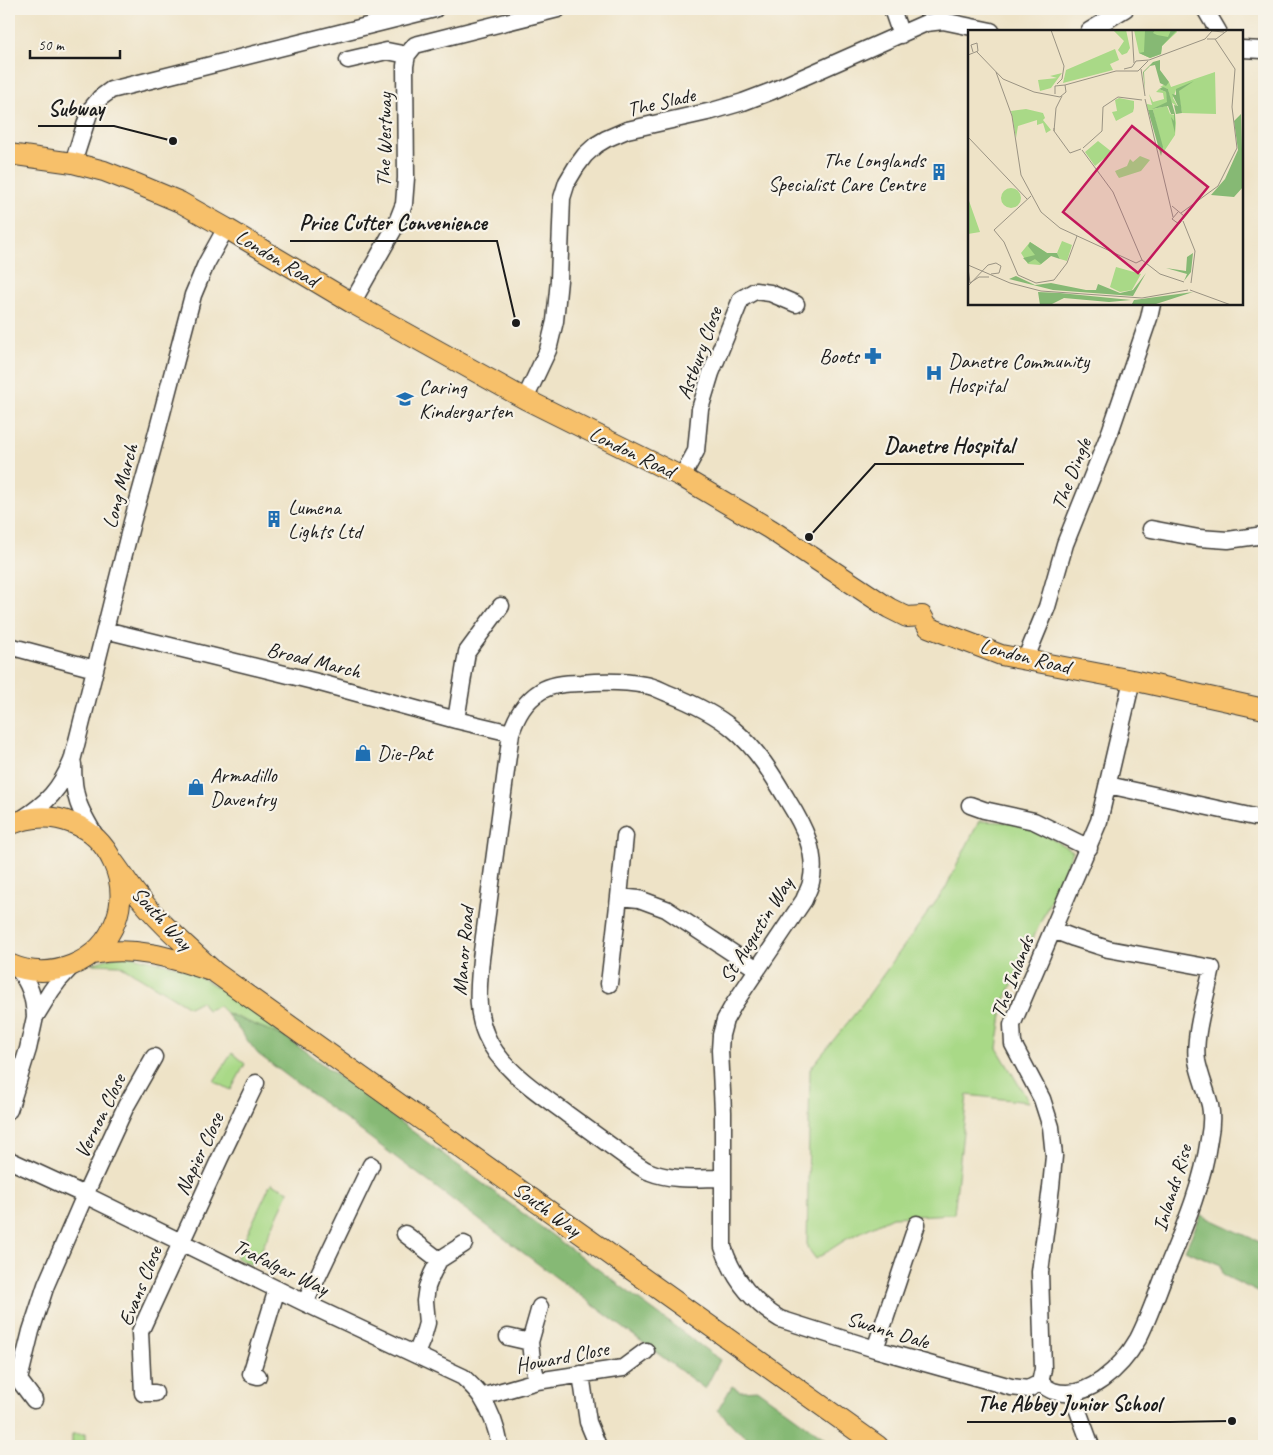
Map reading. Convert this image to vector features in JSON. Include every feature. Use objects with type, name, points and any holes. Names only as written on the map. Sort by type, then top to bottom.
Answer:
[{"type":"main road","name":"London Road","points":[[9,154],[73,163],[137,184],[180,202],[352,303],[525,400],[682,477],[770,529],[889,608],[907,617],[922,616],[928,627],[1001,655],[1132,680],[1264,709]]},
{"type":"main road","points":[[13,966],[31,971],[59,970],[72,966],[93,954],[107,939],[116,920],[120,900],[119,879],[112,860],[106,848],[97,838],[80,826],[62,819],[42,816],[15,822]]},
{"type":"main road","name":"South Way","points":[[112,860],[154,914],[216,973],[878,1446]]},
{"type":"main road","name":"South Way","points":[[93,954],[110,951],[143,952],[180,960],[216,973]]},
{"type":"street","points":[[73,163],[90,110],[100,98],[111,90],[435,9]]},
{"type":"street","points":[[348,60],[387,51],[408,55],[415,45],[558,9]]},
{"type":"street","points":[[892,9],[901,35]]},
{"type":"street","points":[[1205,9],[1217,30]]},
{"type":"street","points":[[1090,30],[1120,10]]},
{"type":"street","name":"The Slade","points":[[525,400],[548,350],[555,321],[559,280],[562,198],[567,182],[576,167],[596,145],[628,130],[712,111],[772,92],[926,23],[943,21],[985,30]]},
{"type":"street","points":[[1243,49],[1262,50]]},
{"type":"street","name":"The Westway","points":[[352,303],[395,227],[404,204],[406,178],[405,66],[408,55]]},
{"type":"street","name":"Long March","points":[[15,822],[42,806],[51,797],[65,777],[72,762],[132,522],[193,295],[206,264],[226,228]]},
{"type":"street","name":"Astbury Close","points":[[682,477],[696,451],[700,409],[711,373],[741,299],[755,291],[770,293],[796,304]]},
{"type":"street","name":"The Dingle","points":[[1029,660],[1028,653],[1047,607],[1065,544],[1110,432],[1152,305]]},
{"type":"street","points":[[1151,529],[1199,538],[1228,540],[1264,535]]},
{"type":"street","points":[[456,720],[467,652],[502,606]]},
{"type":"street","name":"Broad March","points":[[105,630],[313,681],[511,733]]},
{"type":"street","points":[[9,646],[95,669]]},
{"type":"street","name":"The Inlands","points":[[1040,1383],[1043,1369],[1040,1272],[1054,1156],[1051,1127],[1042,1099],[1013,1044],[1012,1025],[1100,821],[1132,680]]},
{"type":"street","name":"St Augustin Way","points":[[511,733],[516,717],[528,701],[542,690],[565,683],[601,682],[648,685],[708,712],[733,728],[752,746],[790,804],[806,835],[812,858],[811,884],[804,900],[734,1004],[721,1035],[723,1247],[728,1263],[738,1280]]},
{"type":"street","name":"Manor Road","points":[[511,733],[478,987],[479,1004],[486,1035],[496,1051],[523,1082],[632,1162],[649,1172],[665,1176],[722,1178]]},
{"type":"street","name":"Long March","points":[[72,762],[74,792],[83,814],[97,838]]},
{"type":"street","points":[[1108,785],[1254,816]]},
{"type":"street","points":[[970,804],[984,810],[1034,822],[1089,848]]},
{"type":"street","points":[[609,984],[626,836]]},
{"type":"street","points":[[619,897],[640,900],[666,909],[756,969]]},
{"type":"street","name":"Inlands Rise","points":[[1054,930],[1108,949],[1212,968],[1197,1042],[1197,1061],[1210,1107],[1210,1137],[1197,1191],[1175,1250],[1137,1340],[1124,1359],[1111,1373],[1093,1385],[1073,1393]]},
{"type":"street","points":[[9,1110],[28,1049],[35,1017],[34,999],[31,990],[24,975],[13,966]]},
{"type":"street","points":[[35,1017],[51,991],[72,966]]},
{"type":"street","name":"Vernon Close","points":[[34,1400],[19,1380],[31,1331],[46,1286],[126,1106],[154,1057]]},
{"type":"street","name":"Napier Close","points":[[181,1242],[256,1083]]},
{"type":"street","name":"Trafalgar Way","points":[[9,1160],[463,1377],[481,1397],[498,1434],[500,1446]]},
{"type":"street","points":[[305,1303],[371,1165]]},
{"type":"street","points":[[875,1349],[917,1224]]},
{"type":"street","points":[[405,1234],[439,1260]]},
{"type":"street","name":"Evans Close","points":[[156,1393],[143,1393],[140,1332],[181,1242]]},
{"type":"street","points":[[416,1354],[427,1323],[425,1301],[427,1288],[439,1260],[464,1244]]},
{"type":"street","name":"Swann Dale","points":[[738,1280],[748,1294],[767,1311],[780,1319],[875,1349],[1011,1387],[1028,1389],[1040,1383]]},
{"type":"street","points":[[258,1376],[251,1374],[277,1289]]},
{"type":"street","points":[[537,1381],[530,1342],[540,1307]]},
{"type":"street","points":[[508,1337],[530,1342]]},
{"type":"street","name":"Howard Close","points":[[481,1397],[537,1381],[623,1368],[646,1351]]},
{"type":"street","points":[[582,1374],[588,1422],[598,1446]]},
{"type":"street","points":[[1040,1383],[1051,1390],[1073,1393],[1091,1446]]},
{"type":"green space","points":[[979,821],[1024,823],[1073,851],[1004,1002],[997,1048],[1029,1102],[967,1095],[954,1214],[892,1217],[845,1240],[816,1259],[807,1247],[810,1069],[857,1011],[945,889]]},
{"type":"green space","points":[[123,954],[181,967],[236,997],[287,1038],[226,1013],[219,1006],[207,1010],[201,1001],[189,1007],[120,965],[91,964]]},
{"type":"green space","points":[[226,1013],[287,1038],[720,1360],[705,1389],[258,1054]]},
{"type":"green space","points":[[232,1053],[245,1064],[231,1090],[214,1081]]},
{"type":"green space","points":[[271,1183],[289,1191],[254,1266],[236,1258]]},
{"type":"green space","points":[[1201,1215],[1264,1244],[1264,1295],[1223,1275],[1221,1265],[1185,1250]]},
{"type":"green space","points":[[732,1386],[740,1391],[758,1390],[835,1446],[760,1446],[737,1430],[718,1410]]},
{"type":"green space","points":[[72,1434],[85,1434],[85,1446],[72,1446]]},
{"type":"place","name":"Subway","points":[[173,141]]},
{"type":"place","name":"The Longlands Specialist Care Centre","points":[[939,172]]},
{"type":"place","name":"Price Cutter Convenience","points":[[516,323]]},
{"type":"place","name":"Boots","points":[[873,356]]},
{"type":"place","name":"Danetre Community Hospital","points":[[934,373]]},
{"type":"place","name":"Caring Kindergarten","points":[[405,399]]},
{"type":"place","name":"Lumena Lights Ltd","points":[[274,519]]},
{"type":"place","name":"Danetre Hospital","points":[[809,537]]},
{"type":"place","name":"Die-Pat","points":[[363,753]]},
{"type":"place","name":"Armadillo Daventry","points":[[196,787]]},
{"type":"place","name":"The Abbey Junior School","points":[[1232,1421]]}]
